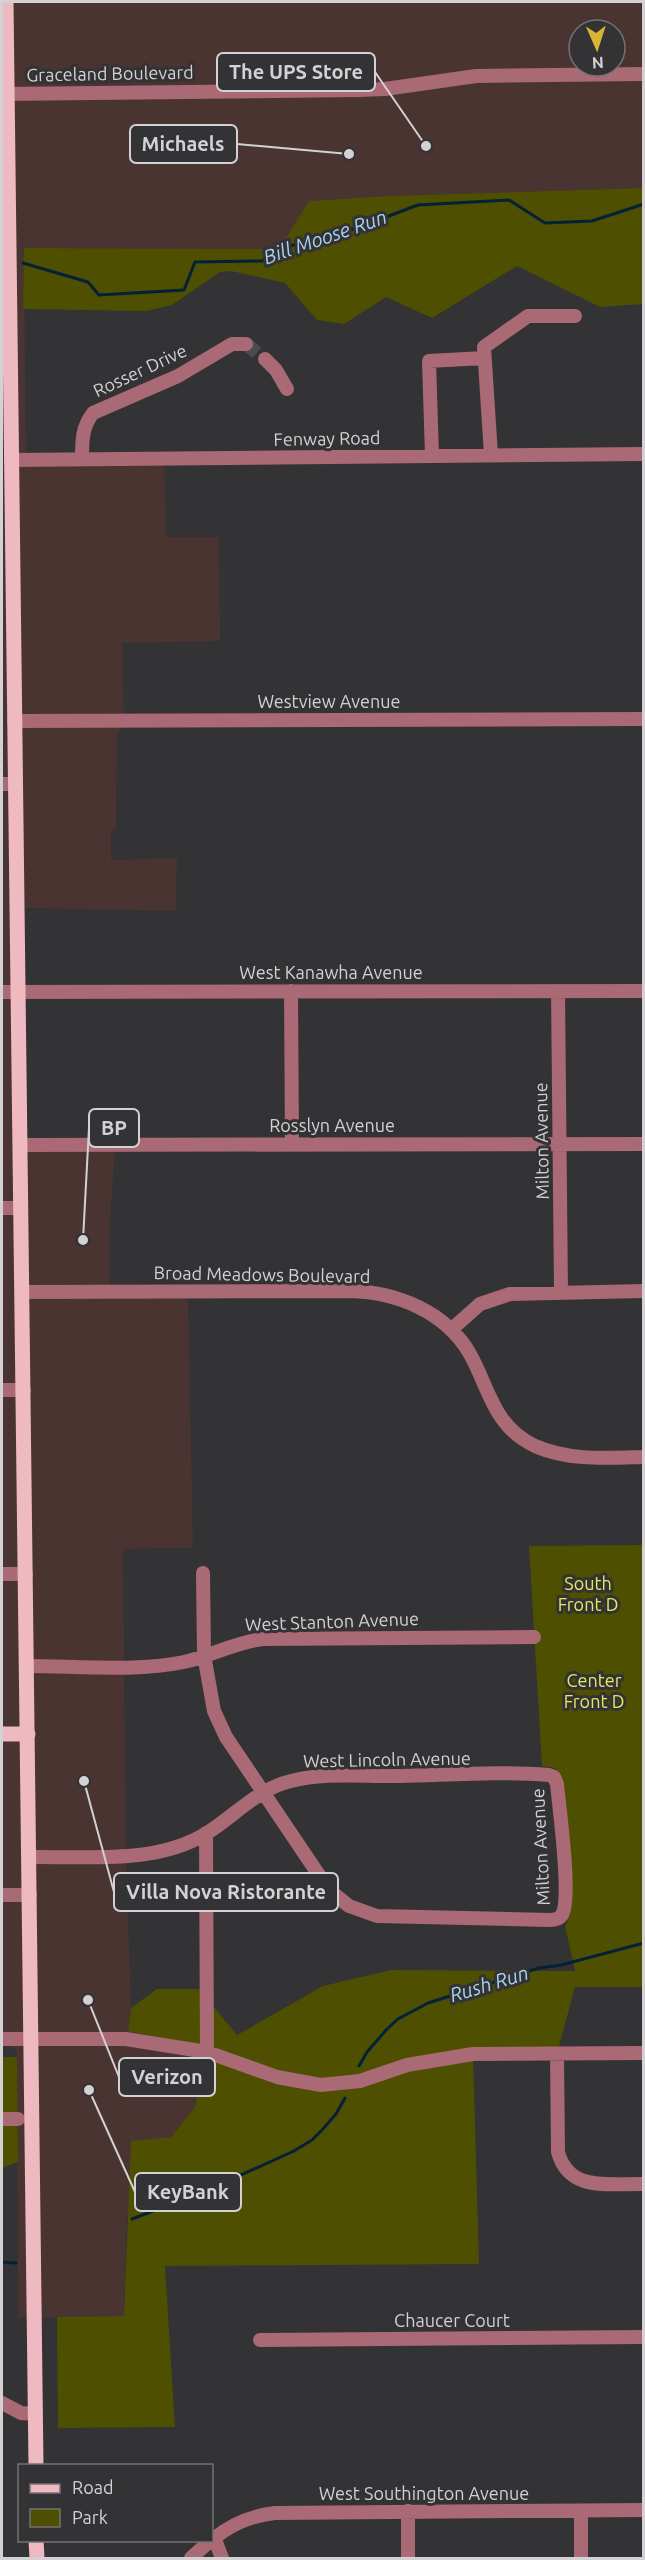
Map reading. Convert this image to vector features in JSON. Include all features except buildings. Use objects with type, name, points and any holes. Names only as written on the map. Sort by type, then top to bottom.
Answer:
[{"type":"main road","points":[[6,2],[5,302],[11,460],[14,721],[8,784],[18,992],[36,2464]]},
{"type":"main road","points":[[2,1734],[28,1734]]},
{"type":"main road","points":[[36,2542],[37,2559]]},
{"type":"street","name":"Graceland Boulevard","points":[[4,93],[358,90],[385,89],[476,76],[644,74]]},
{"type":"street","points":[[491,455],[484,347],[528,316],[575,316]]},
{"type":"street","name":"Rosser Drive","points":[[82,459],[82,434],[86,422],[93,413],[178,376],[232,344],[246,344]]},
{"type":"street","points":[[432,456],[429,361],[484,358]]},
{"type":"street","points":[[265,359],[276,370],[287,389]]},
{"type":"street","name":"Fenway Road","points":[[11,460],[644,454]]},
{"type":"street","name":"Westview Avenue","points":[[14,721],[644,719]]},
{"type":"street","name":"Milton Avenue","points":[[558,991],[561,1291]]},
{"type":"street","name":"West Kanawha Avenue","points":[[2,992],[644,991]]},
{"type":"street","points":[[291,992],[292,1144]]},
{"type":"street","name":"Rosslyn Avenue","points":[[20,1145],[644,1144]]},
{"type":"street","points":[[2,1208],[21,1208]]},
{"type":"street","name":"Broad Meadows Boulevard","points":[[22,1292],[362,1291],[404,1301],[434,1316],[452,1329],[470,1354],[498,1415],[523,1438],[553,1453],[573,1457],[644,1458]]},
{"type":"street","points":[[452,1329],[468,1313],[493,1298],[526,1292],[644,1291]]},
{"type":"street","points":[[2,1390],[24,1390]]},
{"type":"street","points":[[203,1573],[204,1655],[209,1694],[226,1737],[262,1792]]},
{"type":"street","points":[[2,1574],[26,1574]]},
{"type":"street","name":"West Stanton Avenue","points":[[27,1666],[148,1665],[183,1662],[234,1644],[263,1639],[534,1637]]},
{"type":"street","name":"Milton Avenue","points":[[262,1792],[329,1890],[343,1902],[363,1912],[392,1917],[558,1919],[562,1915],[565,1896],[564,1866],[557,1784],[554,1777],[549,1775]]},
{"type":"street","name":"West Lincoln Avenue","points":[[29,1857],[141,1854],[184,1844],[206,1833],[262,1792],[293,1780],[549,1775]]},
{"type":"street","points":[[206,1833],[207,2052]]},
{"type":"street","points":[[2,1895],[30,1895]]},
{"type":"street","points":[[2,2039],[120,2039],[207,2052],[277,2077],[321,2085],[360,2081],[407,2065],[473,2054],[644,2053]]},
{"type":"street","points":[[557,2054],[558,2152],[561,2163],[575,2179],[586,2182],[644,2184]]},
{"type":"street","points":[[2,2119],[18,2119]]},
{"type":"street","name":"Chaucer Court","points":[[260,2340],[644,2337]]},
{"type":"street","points":[[2,2403],[21,2413],[35,2414]]},
{"type":"street","name":"West Southington Avenue","points":[[213,2538],[232,2525],[252,2516],[275,2512],[644,2510]]},
{"type":"street","points":[[408,2511],[408,2559]]},
{"type":"street","points":[[581,2511],[581,2559]]},
{"type":"street","points":[[213,2541],[222,2559]]},
{"type":"street","name":"West Southington Avenue","points":[[191,2559],[209,2542]]},
{"type":"shaded area","points":[[2,2],[643,2],[643,188],[387,196],[309,201],[279,249],[24,248],[26,459],[164,455],[166,537],[219,537],[220,641],[122,643],[124,718],[117,737],[116,830],[111,831],[111,860],[177,858],[176,911],[17,908],[19,1146],[115,1146],[110,1222],[110,1292],[188,1293],[193,1548],[123,1549],[126,1853],[131,2008],[128,2031],[202,2045],[202,2071],[195,2107],[171,2137],[127,2214],[124,2316],[18,2318],[17,2057],[14,2047],[2,2045]]},
{"type":"green space","points":[[643,188],[643,304],[600,307],[517,266],[432,318],[386,297],[344,324],[317,320],[285,283],[231,271],[220,272],[172,305],[146,311],[23,309],[24,248],[279,249],[309,201],[387,196]]},
{"type":"green space","points":[[643,1545],[643,1987],[575,1987],[557,2054],[473,2054],[479,2264],[165,2266],[175,2427],[58,2428],[57,2317],[124,2316],[131,2141],[171,2137],[195,2107],[207,2052],[213,2048],[128,2031],[131,2008],[157,1989],[199,1989],[237,2035],[323,1986],[391,1970],[575,1971],[565,1926],[570,1915],[561,1779],[555,1768],[542,1766],[529,1546]]},
{"type":"green space","points":[[2,2057],[17,2057],[18,2162],[2,2168]]},
{"type":"waterway","name":"Bill Moose Run","points":[[23,263],[88,282],[99,295],[184,290],[195,262],[262,261],[279,249],[357,228],[418,205],[509,200],[545,223],[592,221],[644,204]]},
{"type":"waterway","name":"Rush Run","points":[[359,2066],[367,2052],[387,2029],[398,2019],[428,2003],[539,1968],[561,1965],[644,1943]]},
{"type":"waterway","name":"Rush Run","points":[[132,2219],[201,2193],[294,2151],[312,2140],[322,2130],[336,2114],[345,2098]]},
{"type":"waterway","name":"Rush Run","points":[[2,2262],[16,2263]]},
{"type":"tunnel","points":[[246,344],[265,359]]},
{"type":"place","name":"The UPS Store","points":[[426,146]]},
{"type":"place","name":"Michaels","points":[[349,154]]},
{"type":"place","name":"BP","points":[[83,1240]]},
{"type":"place","name":"Villa Nova Ristorante","points":[[84,1781]]},
{"type":"place","name":"Verizon","points":[[88,2000]]},
{"type":"place","name":"KeyBank","points":[[89,2090]]},
{"type":"park label","name":"South Front D","points":[[588,1594]]},
{"type":"park label","name":"Center Front D","points":[[594,1691]]}]
